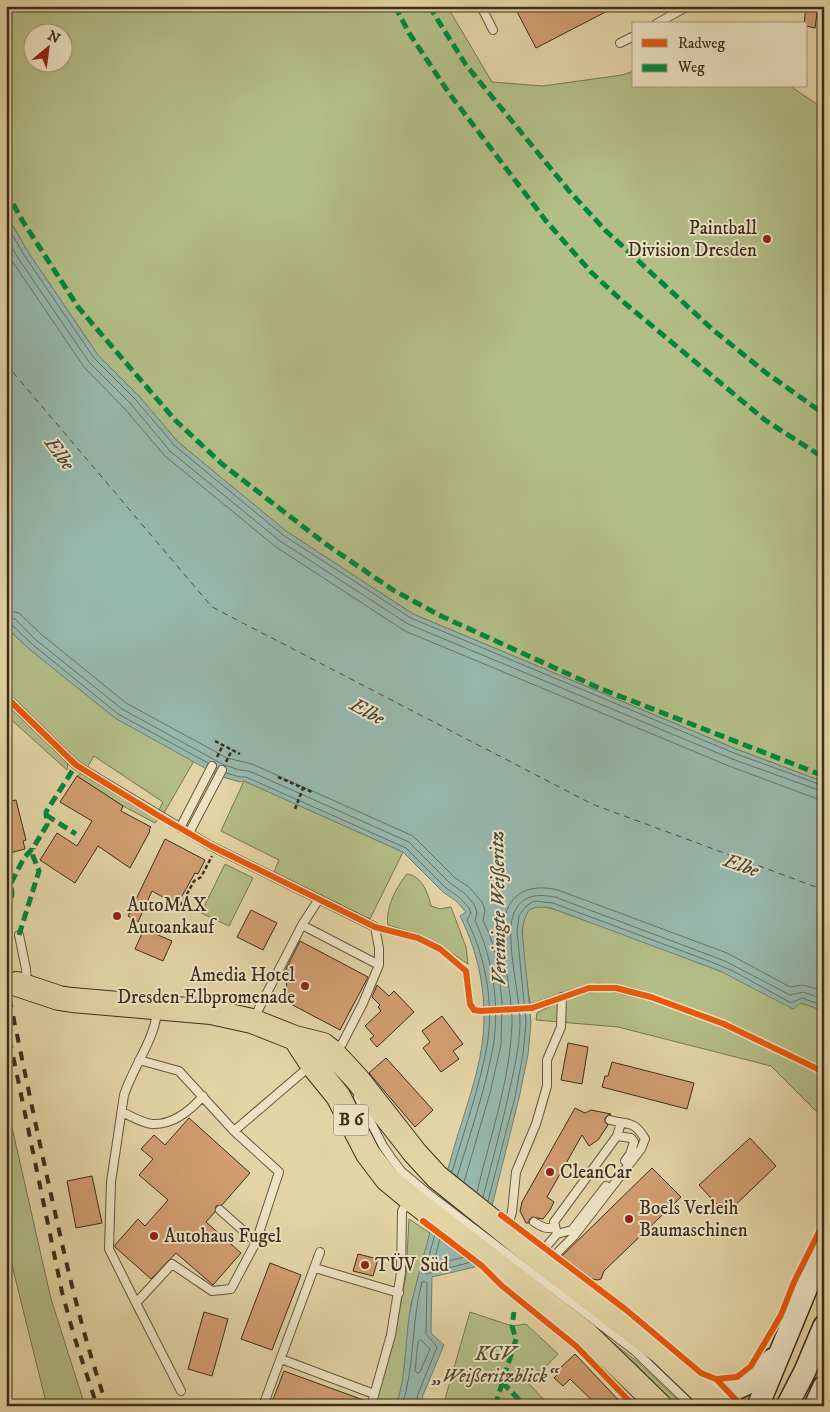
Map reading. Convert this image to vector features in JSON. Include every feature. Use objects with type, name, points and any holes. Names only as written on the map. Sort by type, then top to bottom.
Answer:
[{"type":"main road","name":"B 6","points":[[22,986],[59,998],[72,1000],[211,1012],[252,1021],[295,1038],[322,1058],[357,1079],[415,1153],[426,1196],[493,1237],[660,1406]]},
{"type":"main road","name":"B 6","points":[[322,1058],[338,1096],[368,1154],[387,1179],[426,1196],[493,1237],[542,1261],[662,1353],[704,1400]]},
{"type":"main road","points":[[758,1406],[824,1246]]},
{"type":"main road","points":[[787,1406],[805,1371],[824,1326]]},
{"type":"main road","points":[[704,1400],[714,1391],[733,1391],[755,1379],[783,1348]]},
{"type":"main road","points":[[815,1406],[824,1386]]},
{"type":"lane","points":[[481,6],[493,30]]},
{"type":"lane","points":[[660,22],[688,6]]},
{"type":"lane","points":[[620,43],[632,37]]},
{"type":"lane","points":[[6,697],[76,765],[216,848],[376,927],[379,965],[363,1003],[342,1044],[322,1058],[234,1131]]},
{"type":"lane","points":[[180,828],[214,764]]},
{"type":"lane","points":[[189,833],[223,768]]},
{"type":"lane","points":[[252,1021],[302,925],[320,899]]},
{"type":"lane","points":[[302,925],[379,965]]},
{"type":"lane","points":[[16,937],[26,969],[22,986]]},
{"type":"lane","points":[[562,997],[561,1027],[547,1060],[548,1086],[536,1124],[516,1172],[512,1212],[509,1222],[493,1237],[635,1351],[704,1400]]},
{"type":"lane","points":[[157,1006],[155,1025],[126,1089],[111,1182],[109,1249],[181,1390]]},
{"type":"lane","points":[[322,1058],[348,1082]]},
{"type":"lane","points":[[136,1303],[172,1264],[212,1291],[231,1289],[256,1242],[279,1172],[234,1131],[179,1071],[139,1060]]},
{"type":"lane","points":[[353,1089],[383,1146],[402,1171],[426,1196],[402,1211],[401,1273],[391,1335],[370,1406]]},
{"type":"lane","points":[[122,1112],[151,1124],[171,1121],[191,1109],[202,1096]]},
{"type":"lane","points":[[542,1261],[559,1251],[574,1236],[641,1149],[645,1139],[639,1128],[632,1124],[610,1120]]},
{"type":"lane","points":[[542,1261],[556,1230],[554,1222],[617,1136],[621,1123]]},
{"type":"lane","points":[[534,1222],[544,1228],[572,1230],[625,1161],[634,1146],[631,1138],[617,1136]]},
{"type":"lane","points":[[220,1210],[256,1242]]},
{"type":"lane","points":[[264,1406],[320,1252]]},
{"type":"lane","points":[[315,1268],[398,1292]]},
{"type":"lane","points":[[281,1359],[374,1394]]},
{"type":"path","points":[[215,741],[240,754]]},
{"type":"path","points":[[214,764],[223,745]]},
{"type":"path","points":[[223,768],[232,750]]},
{"type":"path","points":[[278,777],[312,792]]},
{"type":"path","points":[[294,809],[303,788]]},
{"type":"path","points":[[149,909],[180,907],[194,881],[201,877],[216,848]]},
{"type":"path","points":[[6,873],[7,912],[16,937]]},
{"type":"green space","points":[[6,6],[447,6],[492,82],[543,86],[622,75],[632,72],[632,88],[793,88],[824,109],[824,782],[736,749],[413,614],[286,531],[178,442],[138,395],[98,355],[28,252],[6,214]]},
{"type":"green space","points":[[6,627],[28,648],[115,718],[194,761],[164,813],[159,810],[163,802],[94,756],[87,768],[75,762],[68,762],[67,770],[6,715]]},
{"type":"green space","points":[[81,773],[159,819],[155,823],[123,806],[77,776]]},
{"type":"green space","points":[[244,781],[403,852],[370,919],[274,872],[279,860],[221,831]]},
{"type":"green space","points":[[225,864],[253,878],[229,926],[201,913]]},
{"type":"green space","points":[[407,874],[417,878],[420,882],[426,891],[431,906],[440,909],[451,907],[466,947],[468,964],[420,935],[388,925],[390,905],[399,885]]},
{"type":"green space","points":[[536,906],[551,908],[634,938],[798,1004],[801,1003],[824,1011],[824,1068],[720,1020],[676,1002],[632,988],[597,984],[570,990],[530,1004],[523,946],[523,924],[527,913]]},
{"type":"green space","points":[[610,991],[651,1000],[722,1027],[824,1075],[824,1119],[771,1066],[618,1027],[536,1020],[537,1013],[560,1001],[590,992]]},
{"type":"green space","points":[[6,1101],[51,1299],[85,1406],[47,1406],[6,1241]]},
{"type":"green space","points":[[409,1219],[430,1233],[411,1304],[402,1387],[396,1406],[374,1406],[395,1335],[406,1275]]},
{"type":"green space","points":[[498,1255],[638,1362],[684,1406],[677,1406],[635,1363],[497,1257]]},
{"type":"green space","name":"KGV „Weißeritzblick“","points":[[470,1312],[512,1326],[526,1324],[558,1354],[529,1384],[550,1406],[443,1406]]},
{"type":"water","points":[[6,214],[28,252],[98,355],[138,395],[178,442],[286,531],[413,614],[736,749],[824,782],[824,1011],[801,1003],[793,1009],[720,971],[551,908],[533,908],[527,913],[522,931],[531,1022],[528,1055],[519,1098],[475,1267],[432,1277],[431,1333],[444,1345],[423,1395],[421,1406],[396,1406],[402,1380],[412,1301],[477,1071],[484,1028],[481,978],[473,947],[460,916],[466,912],[403,852],[244,781],[240,782],[219,776],[115,718],[28,648],[6,627]]},
{"type":"pier","points":[[532,1004],[533,1014],[483,1016],[483,1007]]},
{"type":"building","points":[[514,6],[617,6],[536,48]]},
{"type":"building","points":[[806,6],[818,6],[815,28],[808,26],[808,22],[804,22]]},
{"type":"building","points":[[77,776],[123,806],[121,811],[151,827],[130,868],[98,846],[75,883],[40,860],[57,833],[77,846],[92,821],[60,802]]},
{"type":"building","points":[[16,800],[26,840],[23,841],[25,849],[6,854],[6,802]]},
{"type":"building","points":[[165,839],[205,860],[198,874],[195,873],[177,905],[152,891],[138,922],[128,916]]},
{"type":"building","points":[[251,910],[277,923],[263,950],[237,937]]},
{"type":"building","points":[[144,929],[172,941],[163,961],[135,949]]},
{"type":"building","name":"Amedia Hotel Dresden Elbpromenade","points":[[300,941],[368,977],[340,1030],[287,1002],[286,969]]},
{"type":"building","points":[[377,985],[389,996],[394,991],[414,1012],[377,1047],[370,1039],[374,1036],[365,1026],[381,1011],[378,1007],[380,1005],[372,997]]},
{"type":"building","points":[[442,1016],[463,1044],[453,1051],[459,1059],[441,1072],[423,1048],[430,1042],[422,1031]]},
{"type":"building","points":[[568,1043],[588,1047],[582,1084],[561,1080]]},
{"type":"building","points":[[386,1058],[433,1110],[415,1127],[369,1073]]},
{"type":"building","points":[[612,1062],[694,1083],[687,1109],[602,1087]]},
{"type":"building","name":"CleanCar","points":[[575,1108],[585,1113],[591,1110],[611,1114],[605,1118],[605,1122],[608,1125],[598,1140],[589,1146],[582,1135],[547,1197],[554,1202],[550,1210],[543,1219],[532,1217],[529,1223],[526,1223],[520,1211],[522,1202]]},
{"type":"building","points":[[189,1118],[250,1173],[222,1205],[216,1206],[215,1212],[206,1222],[241,1253],[213,1285],[176,1253],[151,1279],[115,1247],[138,1219],[145,1226],[168,1200],[139,1175],[153,1159],[141,1149],[154,1135],[165,1145]]},
{"type":"building","points":[[750,1138],[776,1166],[726,1214],[699,1185]]},
{"type":"building","name":"Boels Verleih Baumaschinen","points":[[652,1168],[681,1197],[604,1271],[601,1279],[592,1279],[562,1256]]},
{"type":"building","points":[[92,1176],[102,1223],[76,1228],[67,1181]]},
{"type":"building","name":"TÜV Süd","points":[[358,1254],[378,1259],[373,1276],[353,1271]]},
{"type":"building","points":[[270,1263],[301,1275],[272,1350],[241,1339]]},
{"type":"building","points":[[204,1312],[228,1319],[212,1376],[188,1369]]},
{"type":"building","points":[[575,1354],[624,1406],[598,1406],[570,1379],[563,1386],[554,1378],[560,1372],[558,1370]]},
{"type":"building","points":[[284,1371],[366,1401],[366,1406],[283,1406],[272,1402]]},
{"type":"ferry route","points":[[6,364],[212,607],[592,804],[824,890]]},
{"type":"railway","points":[[6,981],[38,1137],[69,1274],[86,1340],[107,1406]]},
{"type":"railway","points":[[6,1022],[62,1292],[97,1406]]},
{"type":"marked path","points":[[395,6],[409,33],[449,93],[546,221],[591,272],[621,300],[765,420],[824,458]]},
{"type":"marked path","points":[[429,6],[466,65],[570,192],[606,231],[712,329],[765,372],[824,414]]},
{"type":"marked path","points":[[824,31],[824,45]]},
{"type":"marked path","points":[[6,191],[22,220],[78,307],[175,420],[222,464],[327,545],[393,590],[441,616],[599,688],[824,776]]},
{"type":"marked path","points":[[7,912],[12,894],[11,883],[24,858],[33,848],[47,825],[46,812],[76,765]]},
{"type":"marked path","points":[[46,815],[76,834]]},
{"type":"marked path","points":[[19,935],[39,871],[33,856],[33,848]]},
{"type":"marked path","points":[[495,1406],[516,1339],[512,1326],[514,1312]]},
{"type":"marked path","points":[[502,1382],[525,1406]]},
{"type":"cycle path","points":[[6,697],[76,765],[159,816],[211,846],[375,927],[418,938],[440,949],[466,971],[470,1004],[474,1010],[532,1008],[589,988],[616,988],[651,997],[724,1024],[824,1072]]},
{"type":"cycle path","points":[[501,1215],[625,1309],[701,1373],[716,1379],[742,1406]]},
{"type":"cycle path","points":[[423,1221],[482,1266],[502,1286],[576,1346],[634,1406]]},
{"type":"cycle path","points":[[716,1379],[737,1377],[751,1366],[781,1315],[794,1282],[824,1222]]},
{"type":"place","name":"Paintball Division Dresden","points":[[767,239]]},
{"type":"place","name":"AutoMAX Autoankauf","points":[[117,916]]},
{"type":"place","name":"Amedia Hotel Dresden Elbpromenade","points":[[305,986]]},
{"type":"place","name":"CleanCar","points":[[550,1172]]},
{"type":"place","name":"Boels Verleih Baumaschinen","points":[[629,1219]]},
{"type":"place","name":"Autohaus Fugel","points":[[154,1236]]},
{"type":"place","name":"TÜV Süd","points":[[365,1265]]},
{"type":"water label","name":"Elbe","points":[[59,454]]},
{"type":"water label","name":"Elbe","points":[[367,712]]},
{"type":"water label","name":"Elbe","points":[[741,866]]},
{"type":"water label","name":"Vereinigte Weißeritz","points":[[499,908]]}]
